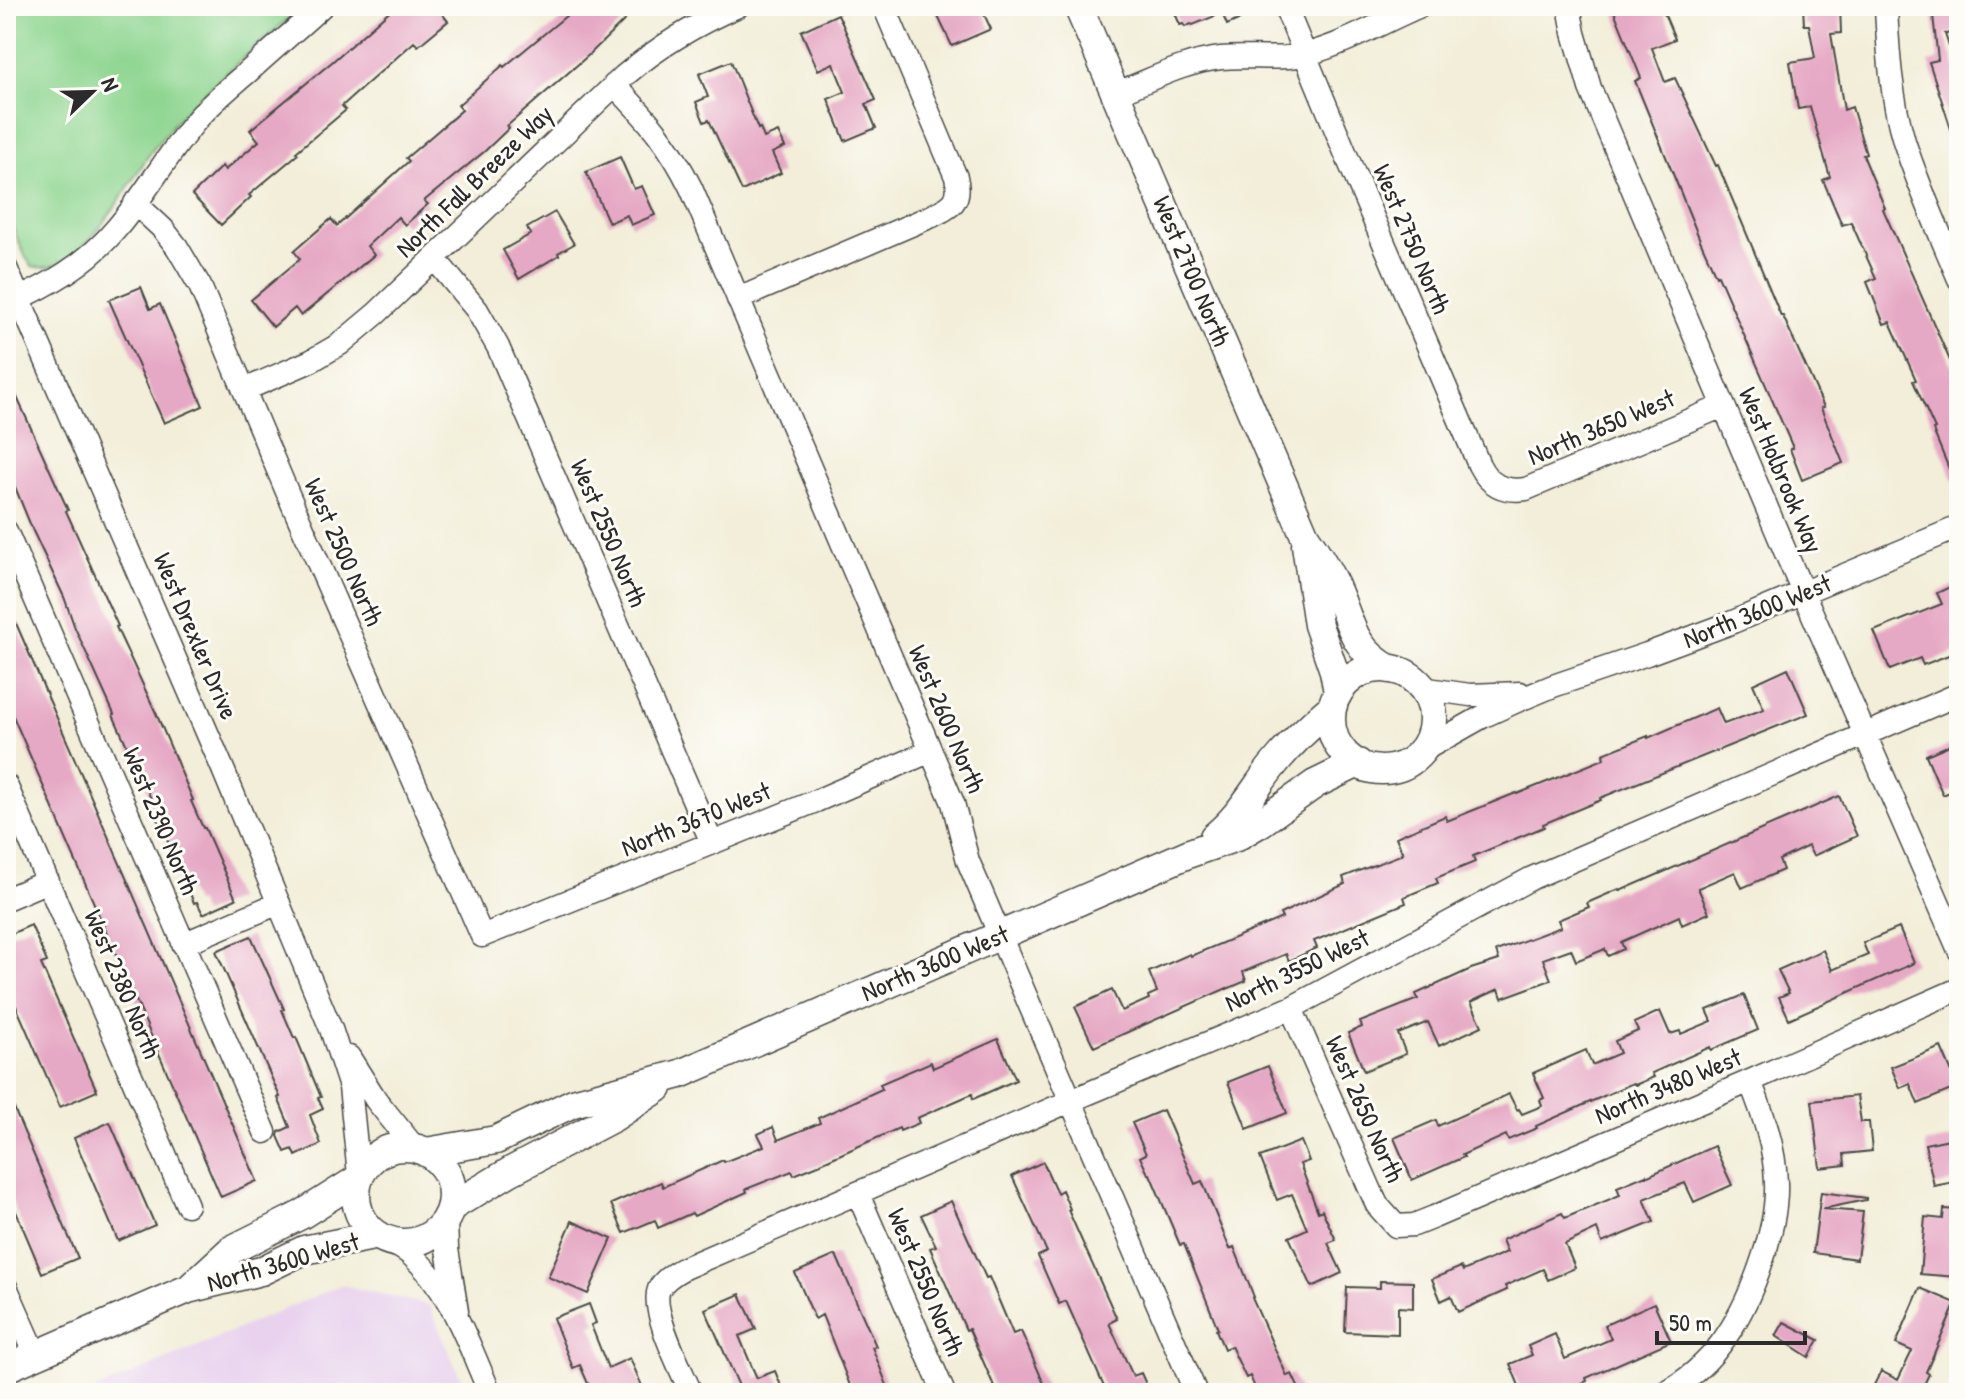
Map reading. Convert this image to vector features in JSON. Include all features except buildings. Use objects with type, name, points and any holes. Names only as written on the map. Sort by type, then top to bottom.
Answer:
[{"type":"street","points":[[13,302],[54,281],[84,260],[118,227],[202,114],[322,6]]},
{"type":"street","name":"North Fall Breeze Way","points":[[244,390],[311,361],[340,344],[377,313],[614,85],[671,40],[738,6]]},
{"type":"street","points":[[738,299],[932,216],[952,204],[957,197],[956,177],[884,6]]},
{"type":"street","name":"West 2700 North","points":[[1078,6],[1305,536],[1332,580],[1358,643],[1389,669]]},
{"type":"street","name":"West 2750 North","points":[[1285,6],[1479,465],[1484,475],[1498,487]]},
{"type":"street","points":[[1117,93],[1176,68],[1207,60],[1242,57],[1276,59],[1305,55],[1328,48],[1420,6]]},
{"type":"street","name":"West Holbrook Way","points":[[1569,6],[1590,88],[1723,406],[1959,950]]},
{"type":"street","points":[[1886,6],[1889,61],[1903,139],[1959,279]]},
{"type":"street","name":"West 2600 North","points":[[614,85],[647,117],[682,169],[953,803],[968,861],[1196,1393]]},
{"type":"street","name":"West 2500 North","points":[[135,203],[163,229],[200,286],[482,936]]},
{"type":"street","name":"West 2550 North","points":[[434,258],[477,310],[498,347],[712,843]]},
{"type":"street","name":"West Drexler Drive","points":[[6,268],[13,302],[216,752],[331,1029],[350,1087],[359,1177]]},
{"type":"street","name":"North 3650 West","points":[[1498,487],[1526,489],[1723,406]]},
{"type":"street","name":"North 3600 West","points":[[1420,752],[1482,717],[1553,686],[1661,649],[1804,593],[1959,527]]},
{"type":"street","name":"West 2390 North","points":[[6,531],[265,1132]]},
{"type":"street","name":"West 2700 North","points":[[1305,536],[1318,625],[1334,671],[1335,700]]},
{"type":"street","points":[[1373,669],[1389,669],[1405,674],[1421,688],[1430,703],[1432,720],[1429,737],[1420,752],[1407,763],[1374,769],[1358,763],[1345,753],[1331,724],[1335,700],[1349,680],[1373,669]]},
{"type":"street","name":"North 3600 West","points":[[1421,688],[1470,695],[1498,695],[1553,686]]},
{"type":"street","name":"North 3550 West","points":[[691,1393],[663,1327],[659,1309],[659,1290],[668,1277],[684,1268],[1291,1008],[1532,878],[1959,694]]},
{"type":"street","name":"North 3600 West","points":[[1190,853],[1230,823],[1285,750],[1335,700]]},
{"type":"street","name":"North 3670 West","points":[[482,936],[816,801],[931,751]]},
{"type":"street","name":"North 3600 West","points":[[420,1150],[496,1140],[573,1103],[680,1074],[1190,853],[1236,837],[1315,784],[1358,763]]},
{"type":"street","name":"West 2380 North","points":[[6,785],[187,1205]]},
{"type":"street","points":[[6,899],[48,881]]},
{"type":"street","points":[[183,944],[279,903]]},
{"type":"street","name":"North 3480 West","points":[[1396,1226],[1414,1225],[1434,1217],[1959,989]]},
{"type":"street","name":"West 2650 North","points":[[1291,1008],[1377,1205],[1396,1226]]},
{"type":"street","name":"West Drexler Drive","points":[[331,1029],[376,1100],[420,1150]]},
{"type":"street","name":"North 3600 West","points":[[449,1213],[511,1171],[614,1117],[680,1074]]},
{"type":"street","points":[[1664,1393],[1696,1370],[1720,1346],[1742,1310],[1774,1216],[1776,1182],[1772,1149],[1750,1081]]},
{"type":"street","points":[[459,1324],[447,1249],[453,1194],[451,1181],[437,1159],[420,1150],[400,1147],[388,1150],[376,1156],[359,1177],[357,1202],[361,1215],[368,1226],[410,1254],[430,1276],[459,1324],[490,1393]]},
{"type":"street","name":"North 3600 West","points":[[188,1289],[231,1250],[308,1211],[359,1177]]},
{"type":"street","name":"West 2550 North","points":[[858,1194],[944,1393]]},
{"type":"street","points":[[384,1238],[402,1243],[415,1242],[438,1230],[449,1213]]},
{"type":"street","name":"North 3600 West","points":[[6,1368],[188,1289],[261,1271],[304,1250],[384,1238]]},
{"type":"street","points":[[6,1287],[36,1355]]},
{"type":"shaded area","points":[[341,1285],[429,1305],[467,1393],[88,1393]]},
{"type":"green space","points":[[6,6],[303,6],[184,112],[149,155],[100,228],[67,259],[49,267],[32,266],[6,212]]}]
